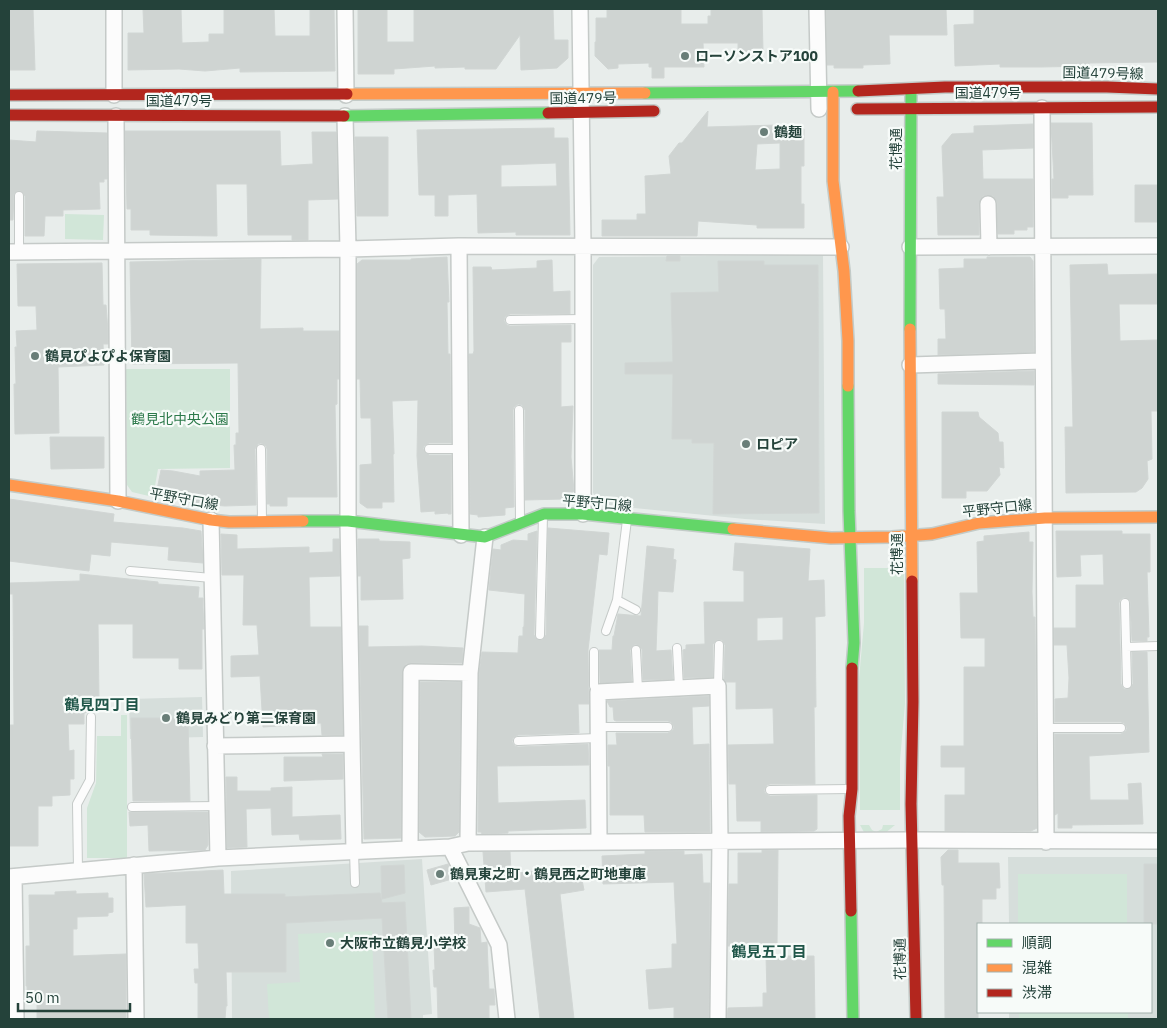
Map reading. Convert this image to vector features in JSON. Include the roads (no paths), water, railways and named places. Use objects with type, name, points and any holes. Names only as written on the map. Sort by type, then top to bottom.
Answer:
[{"type":"main road","name":"国道479号","points":[[9,95],[826,92],[911,88],[1047,87]]},
{"type":"main road","name":"国道479号線","points":[[1047,87],[1158,89]]},
{"type":"main road","name":"花博通","points":[[911,88],[910,365],[913,702],[911,804],[916,1019]]},
{"type":"main road","name":"国道479号","points":[[821,109],[1158,107]]},
{"type":"main road","points":[[821,109],[833,181],[841,247],[848,341],[854,643],[851,679],[852,789],[849,816],[853,1019]]},
{"type":"main road","name":"国道479号","points":[[9,115],[345,116],[661,111]]},
{"type":"main road","name":"平野守口線","points":[[9,486],[118,501],[211,520],[348,521],[485,537],[544,514],[583,514],[816,538],[879,538],[932,534],[979,523],[1045,518],[1158,517]]},
{"type":"street","points":[[114,9],[114,95]]},
{"type":"street","points":[[345,9],[346,95]]},
{"type":"street","points":[[580,9],[583,248],[583,514]]},
{"type":"street","points":[[817,9],[826,92],[821,109]]},
{"type":"street","points":[[1042,108],[1046,842]]},
{"type":"street","points":[[116,116],[118,501]]},
{"type":"street","points":[[345,116],[348,250],[348,521],[354,851]]},
{"type":"street","points":[[988,204],[989,247]]},
{"type":"street","points":[[14,252],[348,250],[459,246],[583,248],[841,247]]},
{"type":"street","points":[[459,246],[461,535]]},
{"type":"street","points":[[910,247],[1158,246]]},
{"type":"street","points":[[910,365],[1043,361]]},
{"type":"street","points":[[211,520],[218,858]]},
{"type":"street","points":[[468,843],[470,673],[485,537]]},
{"type":"street","points":[[410,848],[410,672],[470,673]]},
{"type":"street","points":[[599,841],[598,692],[718,686],[720,841],[718,1019]]},
{"type":"street","points":[[216,746],[352,744]]},
{"type":"street","points":[[16,1019],[11,877],[218,858],[450,846],[468,843],[912,840],[1158,841]]},
{"type":"street","points":[[450,846],[499,945],[507,1019]]},
{"type":"street","points":[[134,865],[136,1019]]},
{"type":"lane","points":[[14,252],[19,196]]},
{"type":"lane","points":[[510,320],[583,319]]},
{"type":"lane","points":[[519,410],[520,524]]},
{"type":"lane","points":[[261,449],[262,521]]},
{"type":"lane","points":[[429,449],[460,449]]},
{"type":"lane","points":[[540,635],[544,514]]},
{"type":"lane","points":[[606,631],[617,600],[627,520]]},
{"type":"lane","points":[[130,571],[212,578]]},
{"type":"lane","points":[[617,600],[636,610]]},
{"type":"lane","points":[[1125,603],[1126,684]]},
{"type":"lane","points":[[718,686],[719,645]]},
{"type":"lane","points":[[1126,647],[1158,646]]},
{"type":"lane","points":[[677,648],[679,688]]},
{"type":"lane","points":[[636,650],[638,690]]},
{"type":"lane","points":[[594,652],[594,686],[598,692]]},
{"type":"lane","points":[[78,870],[77,804],[90,780],[91,718]]},
{"type":"lane","points":[[518,741],[668,727]]},
{"type":"lane","points":[[1045,728],[1121,728]]},
{"type":"lane","points":[[770,790],[852,789]]},
{"type":"lane","points":[[132,808],[217,806]]},
{"type":"lane","points":[[354,851],[355,883]]},
{"type":"place","name":"ローソンストア100","points":[[685,56]]},
{"type":"place","name":"鶴麺","points":[[764,132]]},
{"type":"place","name":"鶴見ぴよぴよ保育園","points":[[35,356]]},
{"type":"place","name":"ロピア","points":[[746,444]]},
{"type":"place","name":"鶴見みどり第二保育園","points":[[166,718]]},
{"type":"place","name":"鶴見東之町・鶴見西之町地車庫","points":[[440,874]]},
{"type":"place","name":"大阪市立鶴見小学校","points":[[330,943]]},
{"type":"district","name":"鶴見四丁目","points":[[102,705]]},
{"type":"district","name":"鶴見五丁目","points":[[769,952]]},
{"type":"park label","name":"鶴見北中央公園","points":[[180,419]]}]
